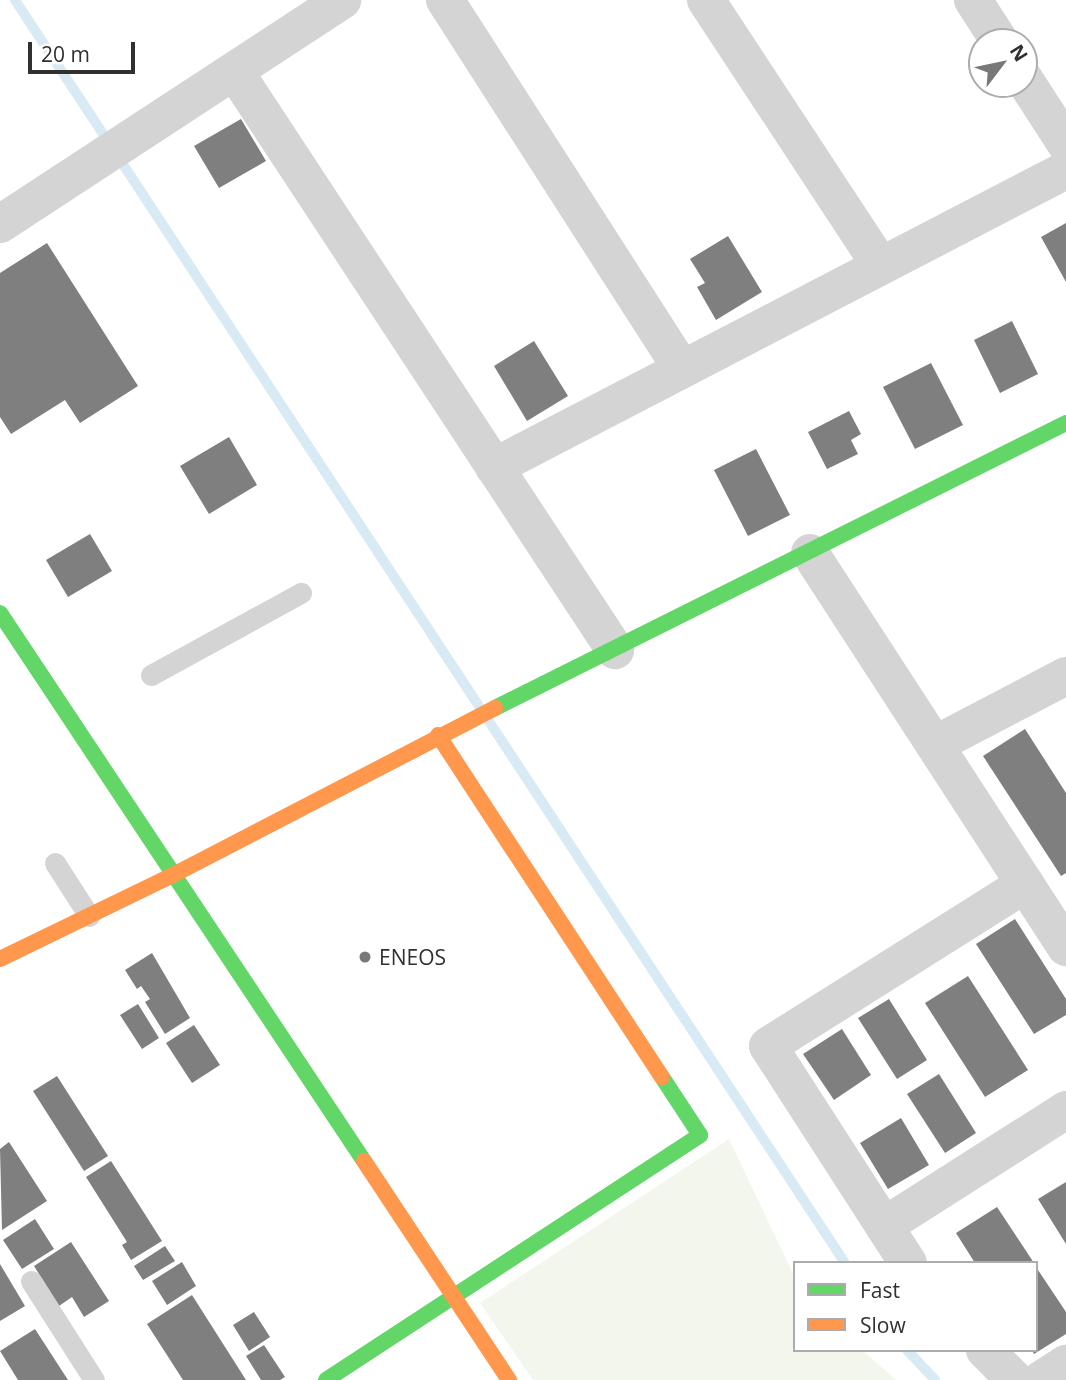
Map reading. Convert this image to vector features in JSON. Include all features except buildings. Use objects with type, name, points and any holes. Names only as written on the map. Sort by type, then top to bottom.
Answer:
[{"type":"street","points":[[0,224],[342,0]]},
{"type":"street","points":[[445,0],[681,368]]},
{"type":"street","points":[[706,0],[880,265]]},
{"type":"street","points":[[974,0],[991,28]]},
{"type":"street","points":[[235,72],[615,650]]},
{"type":"street","points":[[1036,98],[1066,144]]},
{"type":"street","points":[[494,467],[1066,170]]},
{"type":"street","points":[[0,959],[173,875],[438,735],[615,650],[1066,423]]},
{"type":"street","points":[[810,553],[1066,947]]},
{"type":"street","points":[[0,613],[509,1380]]},
{"type":"street","points":[[936,744],[1066,676]]},
{"type":"street","points":[[326,1380],[700,1135],[438,735]]},
{"type":"street","points":[[907,1261],[768,1046],[1024,884]]},
{"type":"street","points":[[884,1226],[1066,1110]]},
{"type":"street","points":[[987,1352],[1015,1380]]},
{"type":"street","points":[[1041,1380],[1066,1364]]},
{"type":"lane","points":[[151,675],[302,593]]},
{"type":"lane","points":[[55,863],[89,916]]},
{"type":"lane","points":[[31,1281],[94,1380]]},
{"type":"shaded area","points":[[729,1139],[793,1274],[793,1352],[864,1352],[896,1380],[533,1380],[480,1303]]},
{"type":"waterway","points":[[15,0],[844,1261]]},
{"type":"waterway","points":[[909,1352],[935,1380]]},
{"type":"traffic: fast","points":[[495,708],[1066,423]]},
{"type":"traffic: fast","points":[[0,613],[364,1161]]},
{"type":"traffic: fast","points":[[326,1380],[700,1135],[662,1077]]},
{"type":"traffic: slow","points":[[0,959],[173,875],[495,708]]},
{"type":"traffic: slow","points":[[438,735],[662,1077]]},
{"type":"traffic: slow","points":[[364,1161],[509,1380]]},
{"type":"place","name":"ENEOS","points":[[365,957]]}]
